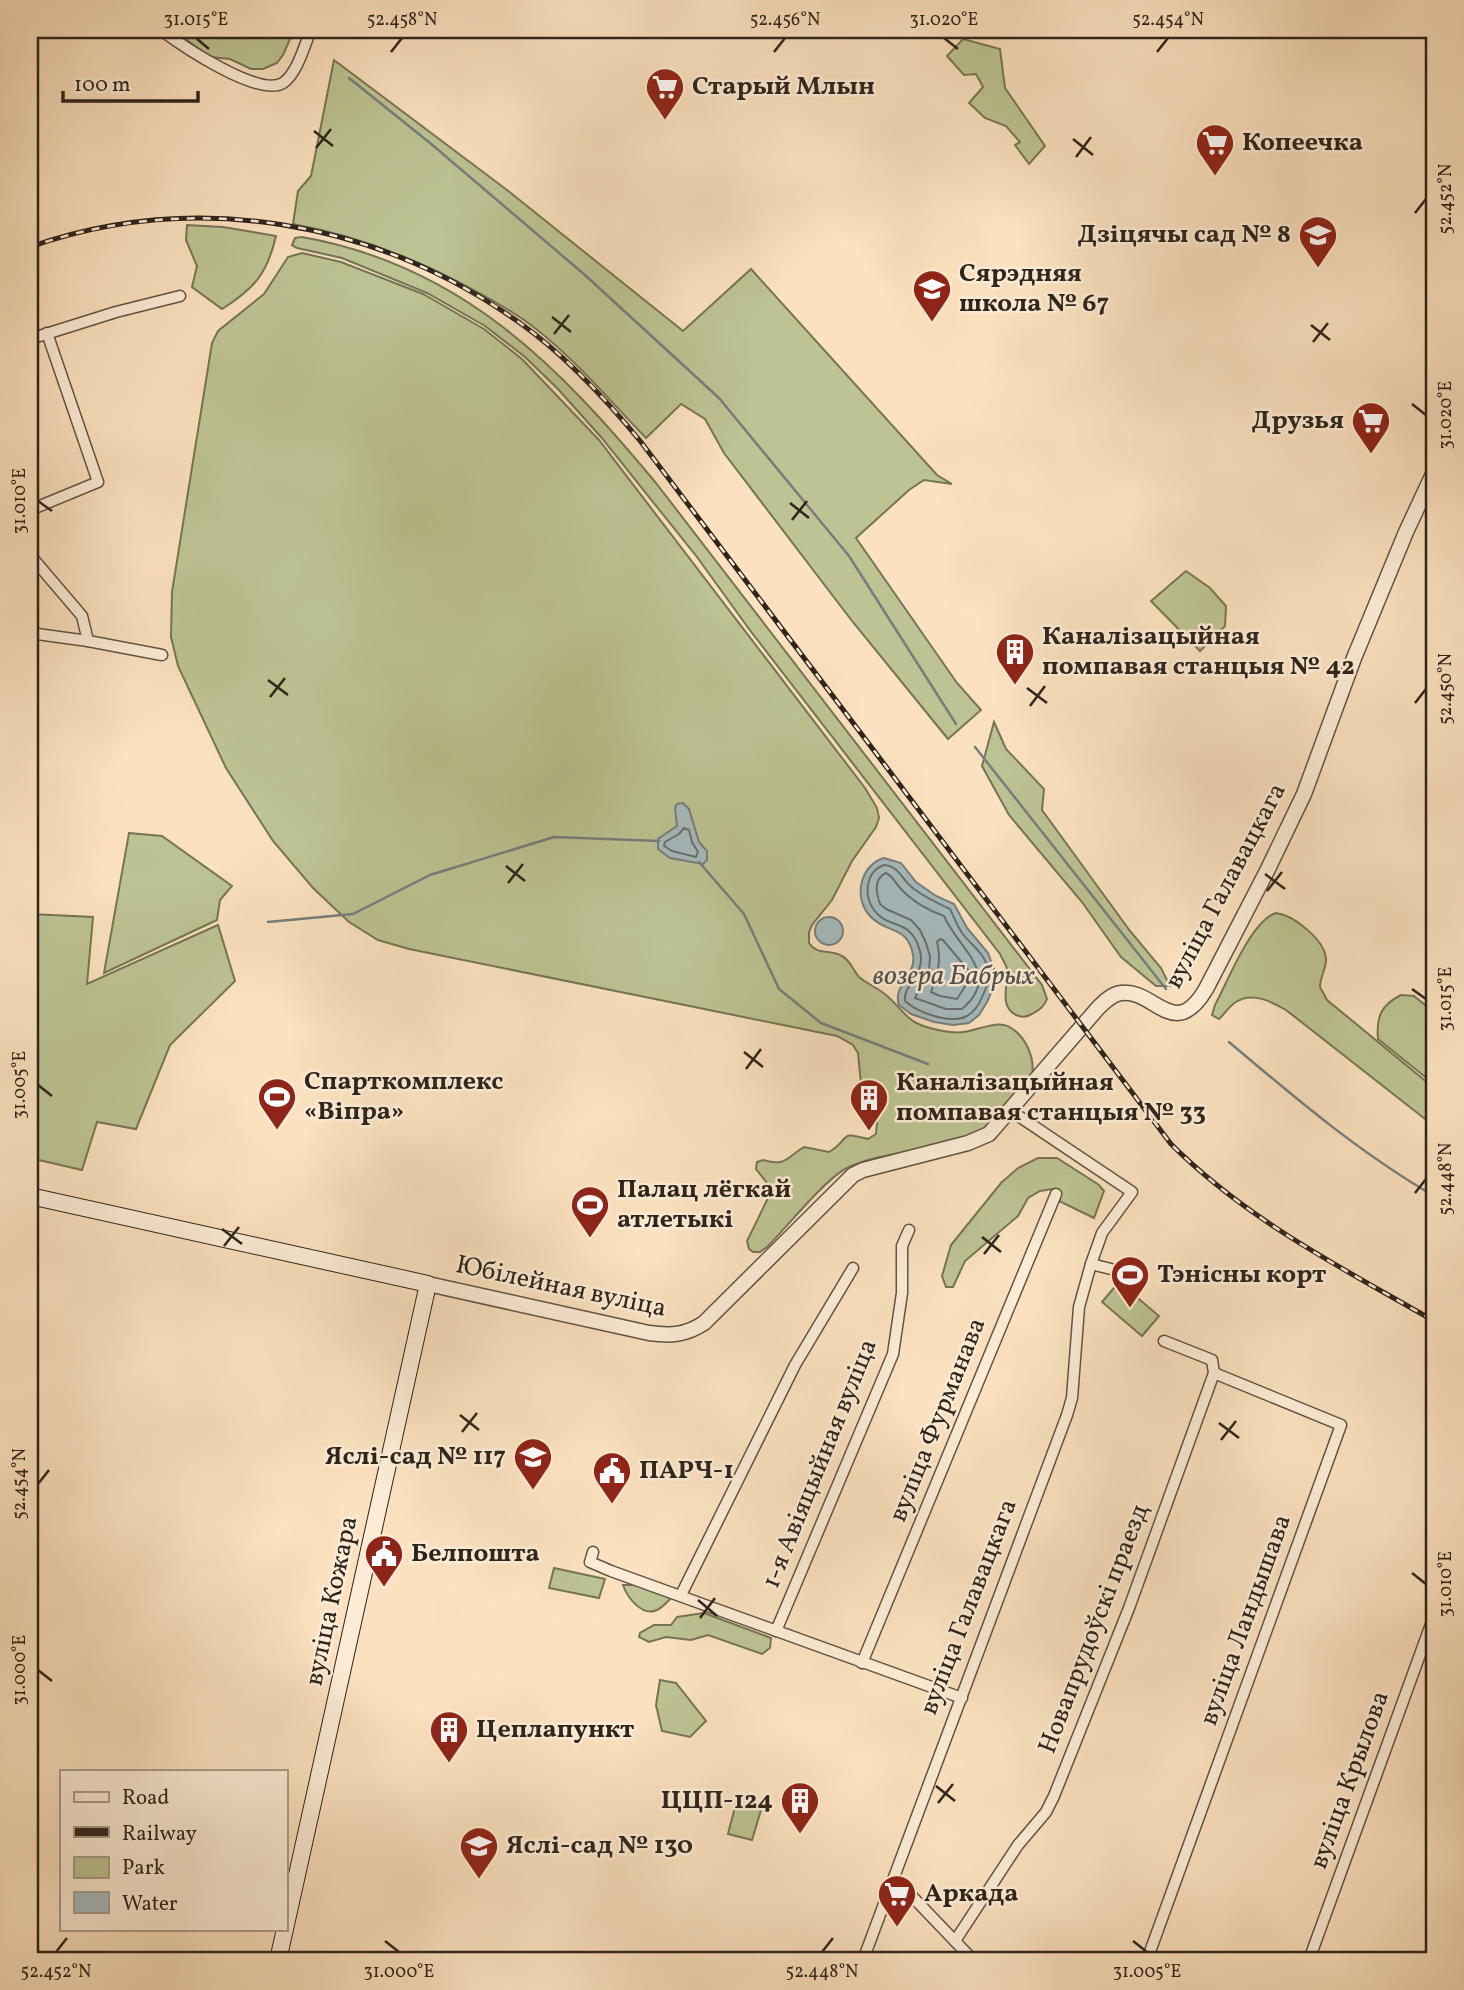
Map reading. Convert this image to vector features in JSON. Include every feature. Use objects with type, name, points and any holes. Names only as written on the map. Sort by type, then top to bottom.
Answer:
[{"type":"main road","name":"Юбілейная вуліца","points":[[30,1196],[428,1284]]},
{"type":"main road","name":"вуліца Кожара","points":[[287,1920],[428,1284]]},
{"type":"main road","name":"вуліца Кожара","points":[[278,1960],[285,1930]]},
{"type":"street","points":[[161,30],[209,61],[253,83],[272,86],[282,83],[288,77],[311,30]]},
{"type":"street","points":[[30,339],[116,312],[180,296]]},
{"type":"street","points":[[30,510],[98,482],[47,332]]},
{"type":"street","name":"вуліца Галавацкага","points":[[863,1960],[1069,1410],[1079,1307],[1091,1264],[1102,1233],[1132,1192],[1011,1111],[1098,1008],[1114,995],[1128,992],[1165,1010],[1177,1012],[1190,1009],[1200,1000],[1268,871],[1304,793],[1354,658],[1434,472]]},
{"type":"street","points":[[30,555],[82,616],[88,641]]},
{"type":"street","points":[[30,633],[162,655]]},
{"type":"street","name":"Юбілейная вуліца","points":[[428,1284],[649,1333],[683,1334],[705,1323],[853,1175],[976,1140],[989,1134],[1011,1111]]},
{"type":"street","name":"вуліца Фурманава","points":[[862,1663],[1056,1195]]},
{"type":"street","name":"1-я Авіяцыйная вуліца","points":[[776,1631],[893,1354],[902,1293],[902,1246],[909,1230]]},
{"type":"street","points":[[1091,1264],[1115,1270]]},
{"type":"street","points":[[681,1595],[795,1366],[853,1268]]},
{"type":"street","points":[[1164,1341],[1212,1360],[1214,1373]]},
{"type":"street","name":"Новапрудоўскі праезд","points":[[955,1941],[1018,1845],[1045,1812],[1054,1796],[1129,1608],[1214,1373]]},
{"type":"street","name":"вуліца Ландышава","points":[[1147,1960],[1341,1424],[1214,1373]]},
{"type":"street","points":[[593,1552],[590,1562],[635,1580],[962,1698]]},
{"type":"street","name":"вуліца Крылова","points":[[1309,1960],[1434,1616]]},
{"type":"street","points":[[891,1883],[906,1890],[973,1960]]},
{"type":"green space","points":[[173,30],[294,30],[277,63],[263,69],[251,69],[230,59],[210,57]]},
{"type":"green space","points":[[963,39],[1000,49],[1005,88],[1045,146],[1029,164],[1015,145],[1020,142],[1006,126],[985,118],[969,103],[983,87],[976,74],[964,75],[947,56]]},
{"type":"green space","points":[[334,60],[507,190],[683,331],[751,269],[937,475],[952,484],[924,480],[909,490],[856,538],[957,683],[981,710],[948,739],[852,621],[724,453],[705,419],[681,404],[646,438],[551,341],[507,309],[433,269],[388,250],[293,224],[298,191],[311,176]]},
{"type":"green space","points":[[187,225],[223,227],[276,236],[258,279],[222,309],[192,287],[197,266],[186,240]]},
{"type":"green space","points":[[302,237],[359,251],[411,271],[458,296],[502,326],[582,399],[656,483],[1042,985],[1047,999],[1041,1008],[1024,1017],[1018,1016],[1007,1006],[1007,969],[1000,954],[749,629],[697,557],[601,437],[558,389],[525,357],[485,326],[427,293],[342,258],[292,245],[295,238]]},
{"type":"green space","points":[[302,253],[341,262],[423,294],[484,329],[522,359],[599,440],[865,788],[877,808],[879,818],[876,827],[852,861],[832,900],[812,925],[809,943],[816,950],[845,958],[859,977],[893,1001],[919,1025],[958,1032],[1000,1025],[1011,1028],[1025,1042],[1031,1055],[1032,1075],[1003,1112],[989,1125],[966,1138],[950,1143],[880,1157],[847,1168],[817,1192],[767,1247],[760,1252],[753,1252],[747,1241],[770,1194],[767,1183],[756,1169],[757,1162],[782,1162],[804,1147],[829,1152],[845,1137],[852,1135],[868,1139],[876,1134],[877,1122],[864,1097],[858,1053],[853,1045],[837,1036],[409,949],[378,940],[349,922],[313,888],[273,841],[226,768],[178,666],[171,637],[172,592],[212,343],[218,331],[264,294],[288,257]]},
{"type":"green space","points":[[1186,571],[1210,588],[1226,606],[1225,626],[1200,651],[1151,601]]},
{"type":"green space","points":[[994,722],[1006,749],[1044,789],[1042,810],[1130,931],[1161,968],[1170,986],[1156,986],[1121,957],[1082,902],[1009,815],[982,766]]},
{"type":"green space","points":[[129,833],[162,836],[232,886],[220,900],[217,920],[104,973]]},
{"type":"green space","points":[[1276,913],[1300,924],[1321,945],[1326,960],[1320,987],[1327,1000],[1434,1088],[1434,1126],[1275,1004],[1249,997],[1234,1004],[1219,1019],[1212,1015],[1233,967],[1249,939],[1267,918]]},
{"type":"green space","points":[[30,914],[93,917],[87,984],[218,925],[235,981],[170,1045],[136,1129],[97,1122],[82,1170],[30,1158]]},
{"type":"green space","points":[[1401,995],[1414,996],[1434,1012],[1434,1084],[1378,1039],[1381,1012]]},
{"type":"green space","points":[[1038,1158],[1057,1158],[1099,1185],[1104,1191],[1094,1218],[1059,1201],[1061,1194],[1053,1189],[1040,1191],[1028,1198],[1018,1216],[965,1261],[953,1287],[946,1287],[942,1276],[951,1245],[1001,1183],[1018,1168]]},
{"type":"green space","name":"Тэнісны корт","points":[[1119,1282],[1159,1316],[1142,1336],[1102,1302]]},
{"type":"green space","points":[[554,1568],[605,1579],[599,1598],[549,1588]]},
{"type":"green space","points":[[623,1585],[636,1585],[671,1598],[659,1609],[646,1611],[632,1600]]},
{"type":"green space","points":[[704,1613],[771,1638],[770,1648],[762,1654],[708,1635],[691,1640],[666,1637],[649,1642],[639,1637],[640,1633],[654,1625],[671,1625],[677,1617]]},
{"type":"green space","points":[[660,1680],[676,1683],[706,1721],[690,1737],[662,1731],[656,1705]]},
{"type":"green space","points":[[736,1803],[761,1810],[752,1840],[728,1834]]},
{"type":"water","points":[[683,803],[689,809],[699,842],[707,851],[707,860],[703,864],[670,858],[658,849],[658,839],[677,826],[675,808],[677,804]]},
{"type":"water","name":"возера Бабрых","points":[[884,858],[901,863],[916,882],[954,904],[967,928],[988,953],[995,972],[994,986],[979,1015],[969,1023],[953,1025],[934,1022],[911,1014],[899,1005],[899,992],[912,969],[913,955],[910,945],[901,934],[876,922],[870,916],[865,909],[861,892],[869,867]]},
{"type":"water","points":[[829,917],[839,921],[843,931],[839,941],[829,945],[819,941],[815,931],[819,921]]},
{"type":"waterway","points":[[349,78],[585,275],[719,398],[849,556],[956,724]]},
{"type":"waterway","points":[[975,747],[1166,989]]},
{"type":"waterway","points":[[268,922],[353,914],[430,875],[554,837],[659,841]]},
{"type":"waterway","points":[[699,862],[744,914],[779,989],[821,1023],[928,1064]]},
{"type":"waterway","points":[[1229,1042],[1354,1143],[1434,1196]]},
{"type":"railway","points":[[30,247],[93,229],[156,220],[220,219],[284,225],[346,239],[406,260],[465,288],[537,336],[584,378],[641,442],[1171,1144],[1200,1171],[1263,1219],[1330,1262],[1434,1321]]},
{"type":"place","name":"Старый Млын","points":[[665,121]]},
{"type":"place","name":"Копеечка","points":[[1215,177]]},
{"type":"place","name":"Дзіцячы сад № 8","points":[[1318,269]]},
{"type":"place","name":"Сярэдняя школа № 67","points":[[932,323]]},
{"type":"place","name":"Друзья","points":[[1371,455]]},
{"type":"place","name":"Каналізацыйная помпавая станцыя № 42","points":[[1015,686]]},
{"type":"place","name":"Спарткомплекс «Віпра»","points":[[277,1131]]},
{"type":"place","name":"Каналізацыйная помпавая станцыя № 33","points":[[869,1132]]},
{"type":"place","name":"Палац лёгкай атлетыкі","points":[[590,1239]]},
{"type":"place","name":"Тэнісны корт","points":[[1130,1309]]},
{"type":"place","name":"Яслі-сад № 117","points":[[533,1491]]},
{"type":"place","name":"ПАРЧ-1","points":[[612,1505]]},
{"type":"place","name":"Белпошта","points":[[384,1588]]},
{"type":"place","name":"Цеплапункт","points":[[449,1764]]},
{"type":"place","name":"ЦЦП-124","points":[[800,1835]]},
{"type":"place","name":"Яслі-сад № 130","points":[[479,1880]]},
{"type":"place","name":"Аркада","points":[[897,1928]]}]
